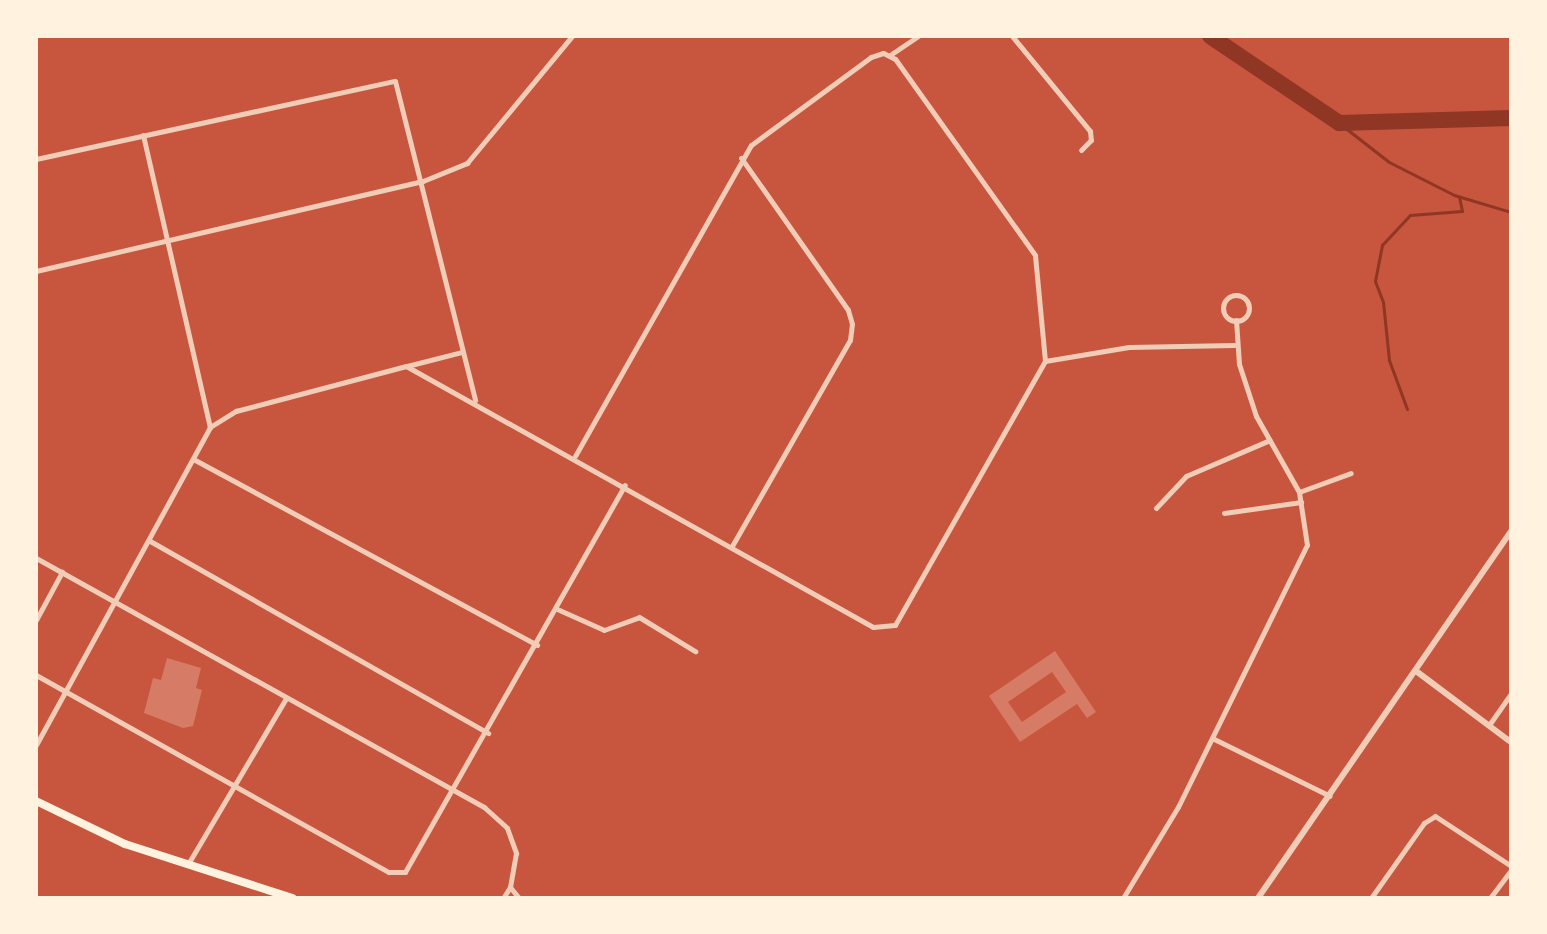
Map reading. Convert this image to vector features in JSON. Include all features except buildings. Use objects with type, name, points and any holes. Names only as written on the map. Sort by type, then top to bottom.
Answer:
[{"type":"highway","points":[[36,801],[114,839],[291,898]]},
{"type":"street","points":[[36,271],[423,181],[474,156],[572,36]]},
{"type":"street","points":[[575,456],[741,158],[765,132],[876,54],[890,55],[918,36]]},
{"type":"street","points":[[1012,36],[1090,131],[1091,140],[1081,150]]},
{"type":"street","points":[[406,366],[575,456],[873,627],[895,625],[1045,361],[1035,255],[890,55]]},
{"type":"street","points":[[36,159],[391,80],[401,91],[476,401]]},
{"type":"street","points":[[143,135],[210,427]]},
{"type":"street","points":[[732,546],[850,340],[852,324],[848,310],[741,158]]},
{"type":"street","points":[[1123,898],[1147,866],[1303,558],[1306,524],[1299,492],[1256,416],[1234,345],[1236,320],[1249,309],[1244,298],[1235,295],[1224,308],[1236,320]]},
{"type":"street","points":[[1045,361],[1129,347],[1234,345]]},
{"type":"street","points":[[36,745],[195,460],[210,427],[236,411],[462,352]]},
{"type":"street","points":[[1156,508],[1186,476],[1270,440]]},
{"type":"street","points":[[195,460],[537,645]]},
{"type":"street","points":[[1299,492],[1351,473]]},
{"type":"street","points":[[36,675],[398,874],[412,865],[625,485]]},
{"type":"street","points":[[1224,513],[1301,502]]},
{"type":"street","points":[[1258,898],[1511,531]]},
{"type":"street","points":[[150,541],[488,733]]},
{"type":"street","points":[[36,558],[286,698],[455,788],[497,817],[513,839],[510,887],[503,898]]},
{"type":"street","points":[[36,620],[62,572]]},
{"type":"street","points":[[557,609],[604,630],[639,617],[695,651]]},
{"type":"street","points":[[1416,671],[1511,742]]},
{"type":"street","points":[[1489,725],[1511,693]]},
{"type":"street","points":[[187,865],[286,698]]},
{"type":"street","points":[[1212,738],[1330,796]]},
{"type":"street","points":[[1371,898],[1424,823],[1435,816],[1511,868],[1490,898]]},
{"type":"street","points":[[510,887],[519,898]]},
{"type":"waterway","points":[[1210,36],[1339,123],[1511,118]]},
{"type":"waterway","points":[[1339,123],[1389,162],[1454,195],[1511,212]]},
{"type":"waterway","points":[[1407,409],[1389,360],[1383,302],[1375,281],[1382,245],[1410,215],[1462,211],[1459,197]]}]
